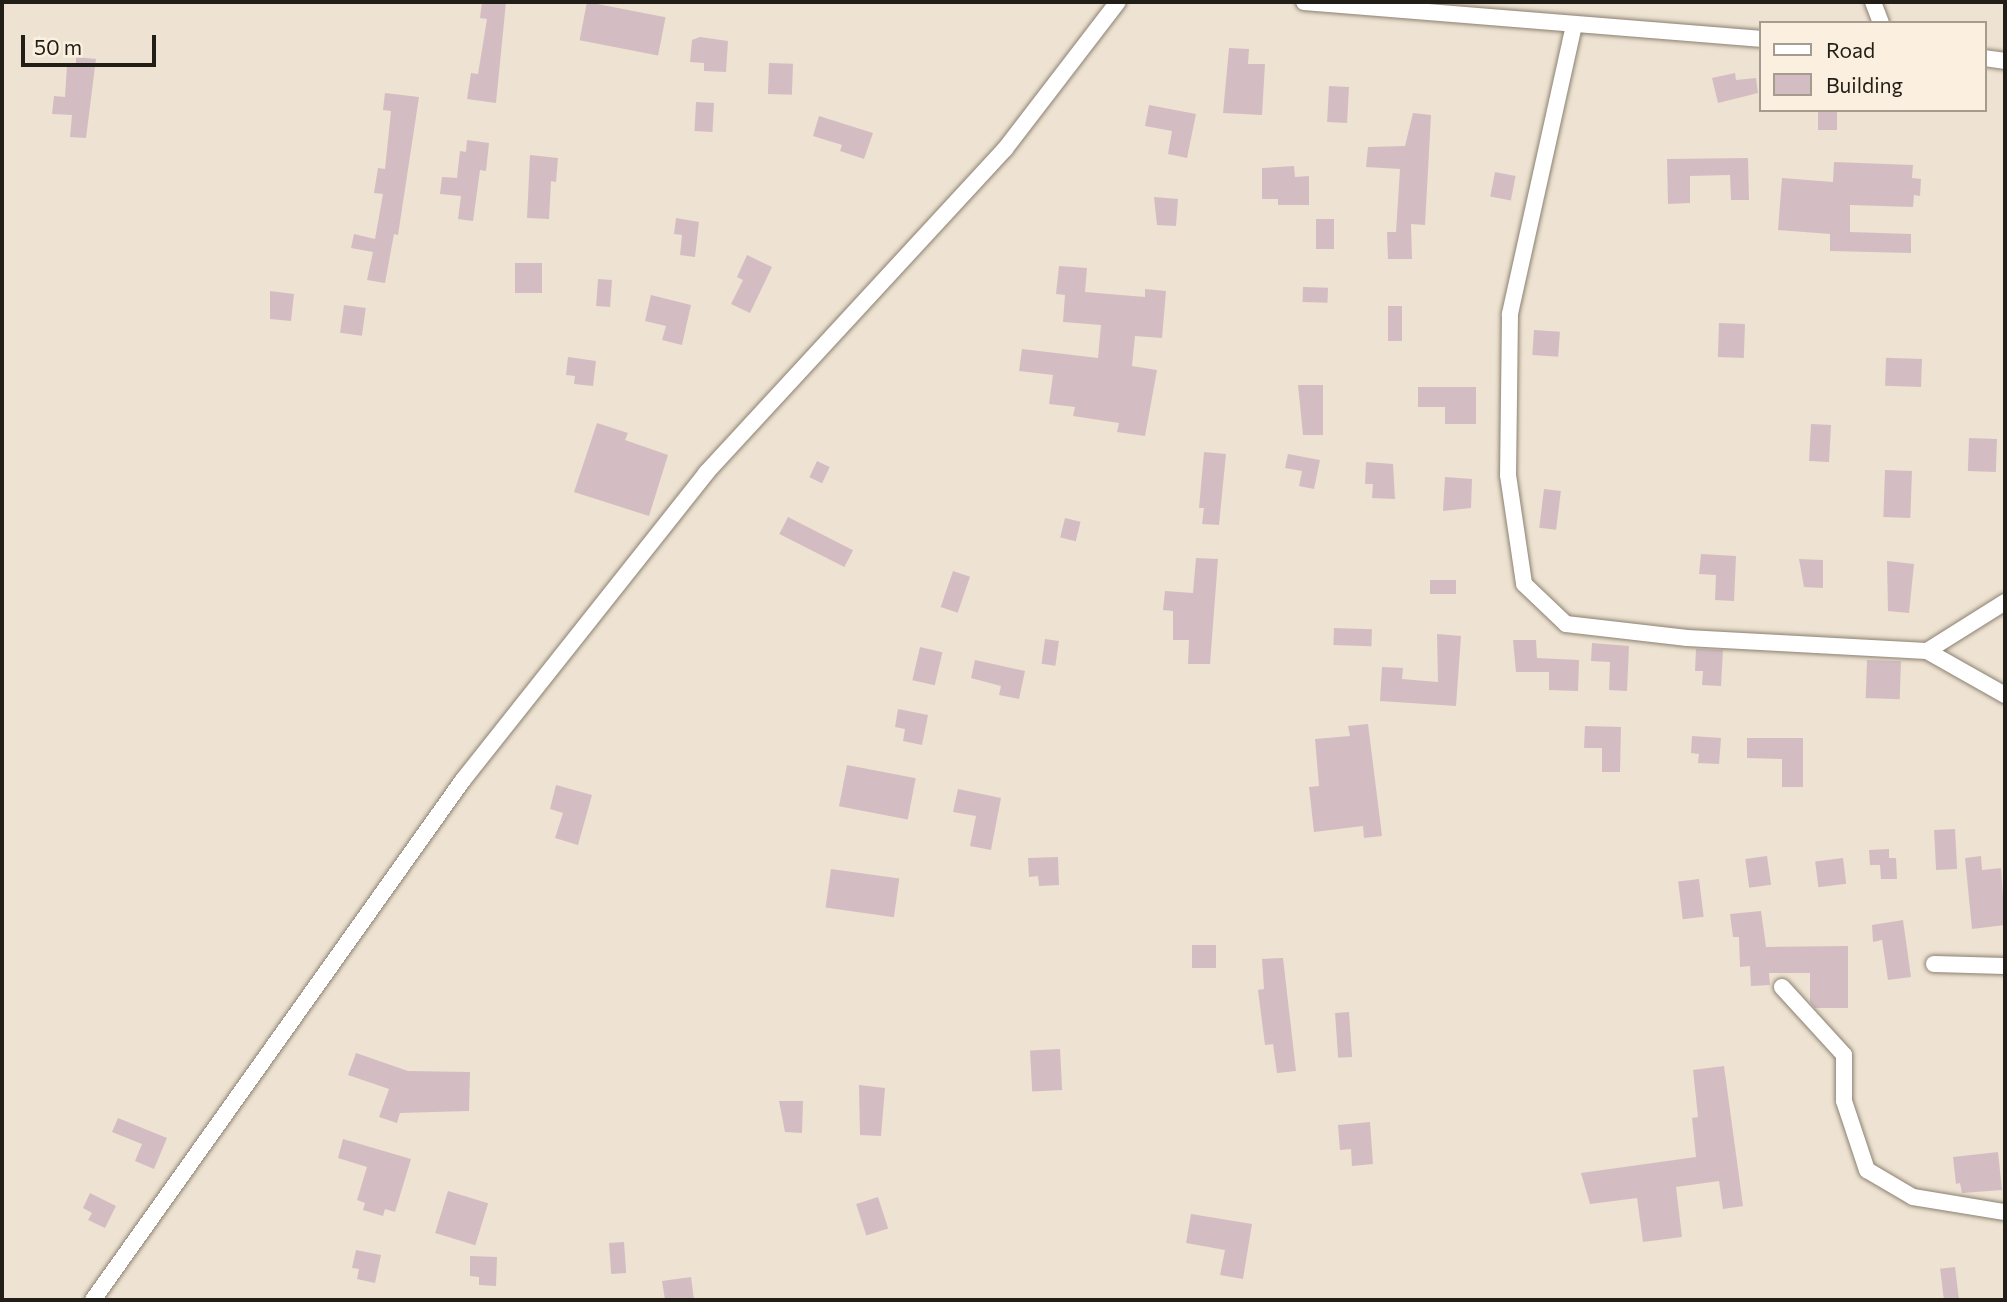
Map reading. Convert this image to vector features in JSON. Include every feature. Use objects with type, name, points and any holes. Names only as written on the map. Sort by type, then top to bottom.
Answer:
[{"type":"street","points":[[93,1300],[463,780],[697,484],[1005,149],[1118,2]]},
{"type":"street","points":[[1304,2],[1758,39]]},
{"type":"street","points":[[1873,2],[1880,21]]},
{"type":"street","points":[[1574,25],[1510,314],[1508,475],[1524,584],[1566,624],[1687,638],[1927,651],[2005,695]]},
{"type":"street","points":[[1986,58],[2005,61]]},
{"type":"street","points":[[1927,651],[2005,603]]},
{"type":"street","points":[[1934,964],[2005,967]]},
{"type":"street","points":[[1782,987],[1844,1055],[1844,1101],[1867,1170],[1913,1197],[2005,1212]]},
{"type":"building","points":[[482,2],[506,2],[496,103],[467,99],[471,73],[478,74],[487,19],[480,18]]},
{"type":"building","points":[[587,2],[666,17],[658,56],[580,40]]},
{"type":"building","points":[[700,37],[728,41],[726,72],[704,71],[704,63],[690,62],[692,40]]},
{"type":"building","points":[[1229,48],[1249,49],[1248,64],[1265,64],[1262,115],[1223,113]]},
{"type":"building","points":[[76,57],[96,59],[86,138],[70,137],[72,115],[52,114],[54,96],[65,97],[67,66],[76,67]]},
{"type":"building","points":[[769,63],[793,64],[792,95],[768,94]]},
{"type":"building","points":[[1735,73],[1736,80],[1756,78],[1758,93],[1718,103],[1712,78]]},
{"type":"building","points":[[1329,86],[1349,87],[1347,123],[1327,122]]},
{"type":"building","points":[[385,93],[419,97],[398,235],[394,234],[385,283],[367,280],[373,252],[351,248],[354,234],[375,239],[383,194],[374,193],[378,168],[385,169],[391,111],[383,110]]},
{"type":"building","points":[[696,102],[714,103],[712,132],[694,131]]},
{"type":"building","points":[[1149,105],[1196,114],[1187,158],[1168,154],[1172,131],[1145,126]]},
{"type":"building","points":[[1818,112],[1837,112],[1837,130],[1818,130]]},
{"type":"building","points":[[1413,113],[1431,115],[1425,225],[1411,224],[1412,259],[1388,259],[1387,232],[1396,232],[1400,169],[1366,167],[1368,147],[1405,146]]},
{"type":"building","points":[[819,116],[873,133],[864,159],[840,151],[842,145],[813,136]]},
{"type":"building","points":[[467,140],[489,143],[486,171],[480,170],[473,221],[458,219],[461,196],[440,194],[442,177],[457,178],[460,151],[466,152]]},
{"type":"building","points":[[530,155],[558,158],[556,182],[551,181],[549,219],[527,218]]},
{"type":"building","points":[[1748,158],[1749,200],[1731,200],[1730,175],[1690,176],[1690,203],[1668,204],[1667,159]]},
{"type":"building","points":[[1834,162],[1913,165],[1912,178],[1921,179],[1920,196],[1914,195],[1913,207],[1850,205],[1850,232],[1911,234],[1911,253],[1830,251],[1830,234],[1778,230],[1782,178],[1833,182]]},
{"type":"building","points":[[1294,166],[1295,177],[1309,176],[1309,205],[1278,205],[1278,199],[1262,199],[1262,168]]},
{"type":"building","points":[[1495,172],[1516,176],[1511,201],[1490,197]]},
{"type":"building","points":[[1154,197],[1178,199],[1176,226],[1157,225]]},
{"type":"building","points":[[676,218],[699,222],[695,257],[680,255],[682,235],[674,234]]},
{"type":"building","points":[[1316,219],[1334,219],[1334,249],[1316,249]]},
{"type":"building","points":[[747,255],[772,267],[750,313],[731,304],[743,280],[737,277]]},
{"type":"building","points":[[515,263],[542,263],[542,293],[515,293]]},
{"type":"building","points":[[1059,266],[1087,268],[1085,292],[1145,297],[1145,289],[1166,291],[1162,338],[1135,336],[1132,366],[1157,370],[1145,436],[1117,432],[1119,423],[1073,416],[1075,407],[1049,404],[1053,375],[1019,371],[1022,349],[1098,358],[1101,325],[1063,322],[1065,295],[1056,294]]},
{"type":"building","points":[[598,279],[612,280],[610,307],[596,306]]},
{"type":"building","points":[[1303,287],[1328,288],[1327,303],[1302,302]]},
{"type":"building","points":[[270,291],[294,294],[291,321],[270,319]]},
{"type":"building","points":[[651,295],[691,305],[682,345],[662,340],[666,326],[645,321]]},
{"type":"building","points":[[344,305],[366,308],[362,336],[340,333]]},
{"type":"building","points":[[1388,306],[1402,306],[1402,341],[1388,341]]},
{"type":"building","points":[[1719,323],[1745,324],[1744,358],[1718,357]]},
{"type":"building","points":[[1534,330],[1560,332],[1558,357],[1532,355]]},
{"type":"building","points":[[568,357],[596,361],[593,386],[574,384],[575,376],[566,375]]},
{"type":"building","points":[[1886,358],[1922,359],[1921,387],[1885,386]]},
{"type":"building","points":[[1298,385],[1323,385],[1323,435],[1303,435]]},
{"type":"building","points":[[1418,387],[1476,387],[1476,424],[1445,424],[1445,407],[1418,407]]},
{"type":"building","points":[[597,423],[628,433],[625,440],[668,455],[649,516],[574,492]]},
{"type":"building","points":[[1811,424],[1831,425],[1829,462],[1809,461]]},
{"type":"building","points":[[1969,438],[1997,439],[1996,472],[1968,471]]},
{"type":"building","points":[[1204,452],[1226,454],[1219,525],[1202,524],[1204,508],[1199,508]]},
{"type":"building","points":[[1288,454],[1320,460],[1314,489],[1299,486],[1302,471],[1285,468]]},
{"type":"building","points":[[817,461],[830,467],[822,483],[809,477]]},
{"type":"building","points":[[1366,462],[1393,464],[1395,499],[1372,498],[1373,484],[1365,484]]},
{"type":"building","points":[[1885,470],[1912,471],[1910,518],[1883,517]]},
{"type":"building","points":[[1445,477],[1472,479],[1471,508],[1443,511]]},
{"type":"building","points":[[1544,489],[1561,491],[1556,530],[1539,528]]},
{"type":"building","points":[[788,517],[853,550],[844,567],[779,534]]},
{"type":"building","points":[[1065,518],[1081,522],[1076,541],[1060,537]]},
{"type":"building","points":[[1701,554],[1736,556],[1734,601],[1715,600],[1716,575],[1699,574]]},
{"type":"building","points":[[1196,558],[1218,559],[1210,664],[1188,664],[1189,640],[1173,640],[1173,611],[1163,610],[1165,591],[1193,593]]},
{"type":"building","points":[[1799,559],[1823,560],[1823,588],[1804,587]]},
{"type":"building","points":[[1887,561],[1914,564],[1909,613],[1888,611]]},
{"type":"building","points":[[953,571],[970,577],[958,613],[941,607]]},
{"type":"building","points":[[1430,580],[1456,580],[1456,594],[1430,594]]},
{"type":"building","points":[[1334,628],[1372,629],[1371,646],[1333,645]]},
{"type":"building","points":[[1437,634],[1461,636],[1456,706],[1380,701],[1382,667],[1403,668],[1402,679],[1438,682]]},
{"type":"building","points":[[1045,639],[1059,641],[1055,666],[1042,664]]},
{"type":"building","points":[[1513,640],[1536,640],[1537,658],[1579,660],[1578,691],[1549,690],[1549,672],[1516,672]]},
{"type":"building","points":[[1592,643],[1629,646],[1627,691],[1609,690],[1610,662],[1591,661]]},
{"type":"building","points":[[920,647],[942,652],[935,685],[912,680]]},
{"type":"building","points":[[1696,649],[1723,650],[1721,686],[1702,685],[1703,671],[1695,671]]},
{"type":"building","points":[[975,660],[1025,671],[1019,699],[999,695],[1001,686],[971,678]]},
{"type":"building","points":[[1867,660],[1901,661],[1900,699],[1866,698]]},
{"type":"building","points":[[898,709],[928,715],[922,745],[903,741],[905,729],[895,727]]},
{"type":"building","points":[[1368,724],[1382,836],[1364,838],[1363,826],[1314,832],[1309,787],[1319,786],[1315,739],[1350,736],[1348,726]]},
{"type":"building","points":[[1585,726],[1621,727],[1620,772],[1602,772],[1602,748],[1584,748]]},
{"type":"building","points":[[1692,736],[1721,738],[1719,764],[1698,763],[1699,754],[1691,753]]},
{"type":"building","points":[[1747,738],[1803,738],[1803,787],[1782,787],[1782,759],[1747,758]]},
{"type":"building","points":[[847,765],[916,778],[908,820],[839,806]]},
{"type":"building","points":[[556,785],[592,795],[578,845],[555,838],[563,813],[550,809]]},
{"type":"building","points":[[958,789],[1001,798],[991,850],[970,846],[976,816],[953,812]]},
{"type":"building","points":[[1955,829],[1957,869],[1936,870],[1934,830]]},
{"type":"building","points":[[1889,849],[1889,858],[1896,858],[1897,879],[1881,879],[1880,865],[1870,865],[1869,850]]},
{"type":"building","points":[[1767,856],[1771,885],[1749,888],[1745,859]]},
{"type":"building","points":[[1981,856],[1982,870],[2001,868],[2005,925],[1972,929],[1965,858]]},
{"type":"building","points":[[1058,857],[1059,885],[1039,886],[1038,876],[1029,877],[1028,858]]},
{"type":"building","points":[[1843,858],[1846,884],[1818,887],[1815,861]]},
{"type":"building","points":[[831,869],[899,879],[894,917],[826,908]]},
{"type":"building","points":[[1699,879],[1704,917],[1683,919],[1678,882]]},
{"type":"building","points":[[1761,911],[1766,947],[1848,946],[1848,1008],[1815,1008],[1810,1002],[1810,973],[1769,973],[1770,985],[1751,986],[1750,966],[1740,967],[1739,937],[1733,937],[1730,914]]},
{"type":"building","points":[[1903,920],[1911,977],[1888,980],[1882,940],[1873,942],[1872,925]]},
{"type":"building","points":[[1192,945],[1216,945],[1216,968],[1192,968]]},
{"type":"building","points":[[1283,958],[1296,1071],[1277,1073],[1273,1044],[1265,1045],[1258,990],[1264,989],[1262,959]]},
{"type":"building","points":[[1349,1012],[1352,1057],[1338,1058],[1335,1013]]},
{"type":"building","points":[[1060,1049],[1062,1090],[1032,1092],[1030,1051]]},
{"type":"building","points":[[356,1053],[408,1071],[470,1072],[469,1111],[400,1113],[397,1123],[379,1117],[389,1089],[348,1075]]},
{"type":"building","points":[[1724,1066],[1743,1206],[1723,1209],[1719,1181],[1676,1187],[1682,1237],[1643,1242],[1637,1198],[1590,1204],[1581,1173],[1696,1157],[1692,1118],[1698,1117],[1693,1070]]},
{"type":"building","points":[[859,1085],[885,1088],[881,1136],[860,1135]]},
{"type":"building","points":[[779,1101],[803,1101],[802,1133],[785,1132]]},
{"type":"building","points":[[118,1118],[167,1138],[154,1169],[135,1161],[142,1144],[112,1132]]},
{"type":"building","points":[[1370,1122],[1373,1164],[1352,1166],[1351,1149],[1340,1150],[1338,1125]]},
{"type":"building","points":[[343,1139],[411,1159],[395,1212],[385,1209],[383,1216],[363,1210],[365,1203],[357,1200],[367,1167],[338,1158]]},
{"type":"building","points":[[1998,1152],[2002,1190],[1962,1193],[1960,1183],[1956,1184],[1953,1157]]},
{"type":"building","points":[[448,1191],[488,1203],[475,1245],[435,1233]]},
{"type":"building","points":[[90,1193],[116,1206],[105,1228],[88,1220],[92,1213],[83,1208]]},
{"type":"building","points":[[878,1197],[888,1228],[866,1235],[856,1204]]},
{"type":"building","points":[[1191,1214],[1252,1224],[1243,1279],[1220,1275],[1225,1250],[1186,1243]]},
{"type":"building","points":[[624,1242],[626,1273],[611,1274],[609,1243]]},
{"type":"building","points":[[356,1250],[381,1255],[375,1283],[357,1279],[359,1269],[352,1268]]},
{"type":"building","points":[[470,1256],[497,1257],[496,1286],[479,1285],[479,1277],[470,1276]]},
{"type":"building","points":[[1955,1267],[1959,1300],[1944,1300],[1940,1269]]},
{"type":"building","points":[[691,1277],[694,1300],[665,1300],[662,1281]]}]
